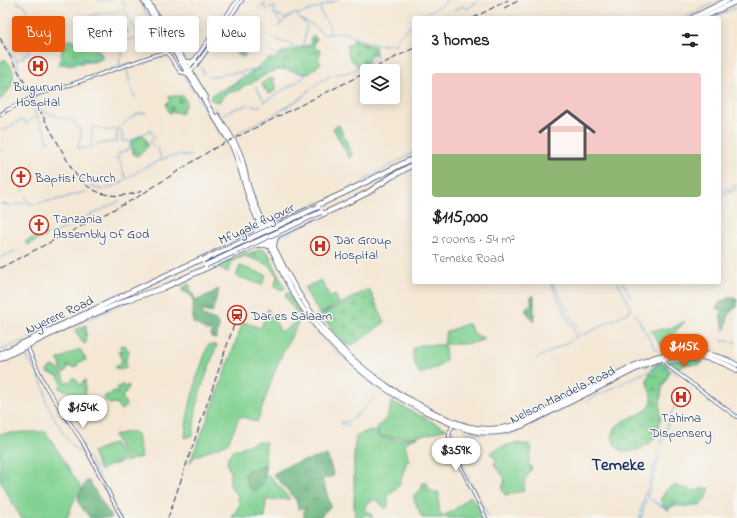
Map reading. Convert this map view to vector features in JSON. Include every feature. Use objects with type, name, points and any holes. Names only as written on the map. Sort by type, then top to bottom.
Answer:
[{"type":"highway","points":[[696,16],[728,0]]},
{"type":"highway","points":[[706,16],[737,1]]},
{"type":"highway","points":[[128,293],[412,159]]},
{"type":"highway","points":[[127,300],[163,288],[367,193],[412,165]]},
{"type":"highway","name":"Mfugale flyover","points":[[128,293],[154,283],[318,207],[360,187],[388,171]]},
{"type":"highway","name":"Mfugale flyover","points":[[127,300],[162,286],[366,191],[394,175]]},
{"type":"highway","points":[[253,234],[258,230],[260,221],[269,225],[280,222]]},
{"type":"highway","points":[[254,246],[263,244],[272,247],[279,234]]},
{"type":"highway","name":"Nyerere Road","points":[[0,354],[128,293]]},
{"type":"highway","name":"Nyerere Road","points":[[0,358],[69,325],[127,300]]},
{"type":"main road","name":"Nelson Mandela Road","points":[[143,0],[238,150],[260,221],[272,247],[305,305],[346,354],[386,386],[454,423],[470,427],[496,429],[520,422],[633,366],[680,352],[703,353],[723,358],[737,365]]},
{"type":"main road","name":"Nelson Mandela Road","points":[[147,0],[184,61],[188,72]]},
{"type":"main road","points":[[188,72],[238,0]]},
{"type":"main road","points":[[188,72],[242,0]]},
{"type":"main road","points":[[184,61],[195,61]]},
{"type":"main road","name":"Nelson Mandela Road","points":[[662,357],[702,357],[715,360],[737,370]]},
{"type":"street","points":[[0,115],[12,107],[42,93],[64,87],[154,54],[166,53],[178,70],[188,72]]},
{"type":"street","points":[[29,340],[27,345],[46,388],[79,436],[122,518]]},
{"type":"street","points":[[662,357],[668,366],[737,417]]},
{"type":"street","points":[[454,423],[449,434],[450,445],[486,518]]},
{"type":"green space","points":[[313,35],[317,39],[314,43],[315,49],[320,50],[320,56],[318,58],[320,64],[313,71],[308,74],[284,69],[270,72],[250,84],[245,85],[239,90],[225,94],[218,102],[211,100],[210,96],[240,80],[270,58],[275,59],[278,55],[312,44],[310,39]]},
{"type":"green space","points":[[353,39],[374,47],[376,54],[367,58],[369,62],[358,66],[353,62],[347,52],[347,46],[353,43]]},
{"type":"green space","points":[[65,41],[73,41],[73,52],[100,52],[103,58],[94,62],[68,65],[59,64],[62,52],[65,52]]},
{"type":"green space","points":[[234,52],[242,52],[245,56],[243,57]]},
{"type":"green space","points":[[5,59],[12,69],[13,80],[9,90],[0,100],[0,62]]},
{"type":"green space","points":[[269,78],[273,78],[276,90],[269,94],[261,84]]},
{"type":"green space","points":[[169,96],[183,96],[186,101],[182,113],[169,113],[166,104],[170,100]]},
{"type":"green space","points":[[339,125],[353,156],[349,158],[333,128]]},
{"type":"green space","points":[[142,134],[148,145],[143,152],[137,156],[133,154],[131,141]]},
{"type":"green space","points":[[42,228],[46,236],[28,245],[25,242],[40,233],[39,229]]},
{"type":"green space","points":[[260,249],[268,252],[271,258],[268,260],[271,259],[285,288],[281,290],[275,286],[277,276],[269,265],[245,256],[232,261],[229,272],[222,270],[220,265],[246,252],[259,257],[250,253]]},
{"type":"green space","points":[[240,266],[266,275],[262,285],[236,276]]},
{"type":"green space","points":[[321,280],[330,297],[335,295],[339,303],[320,314],[304,288]]},
{"type":"green space","points":[[188,284],[191,286],[190,288],[196,301],[219,289],[212,313],[203,311],[202,314],[210,319],[216,320],[219,327],[216,339],[211,337],[212,331],[207,331],[193,323],[192,299],[187,293],[182,291],[183,287]]},
{"type":"green space","points":[[369,289],[385,322],[353,345],[345,345],[320,315]]},
{"type":"green space","points":[[288,292],[304,319],[300,319],[277,365],[257,422],[240,416],[228,443],[194,457],[189,464],[210,413],[243,322],[261,328],[268,309],[281,332],[286,329],[299,317],[285,296]]},
{"type":"green space","points":[[534,296],[534,322],[525,310],[528,306],[533,304],[531,302],[531,297]]},
{"type":"green space","points":[[728,298],[734,298],[737,300],[737,307],[730,314],[726,329],[724,330],[720,315],[723,311],[716,308],[719,303]]},
{"type":"green space","points":[[685,322],[661,346],[651,331],[674,327]]},
{"type":"green space","points":[[466,324],[470,325],[472,332],[485,338],[472,343],[444,344],[446,332]]},
{"type":"green space","points":[[86,325],[86,343],[84,344],[75,330]]},
{"type":"green space","points":[[125,345],[129,351],[126,358],[126,368],[120,370],[115,368],[122,361],[118,351],[122,353],[122,348],[119,346]]},
{"type":"green space","points":[[208,345],[217,345],[200,392],[193,435],[185,438],[188,414],[196,379]]},
{"type":"green space","points":[[420,345],[445,345],[446,360],[438,367],[420,374],[413,360],[413,348]]},
{"type":"green space","points":[[80,349],[86,360],[79,362],[76,367],[67,366],[67,370],[64,373],[61,370],[60,363],[57,360]]},
{"type":"green space","points":[[693,360],[703,362],[699,365],[687,364],[675,369],[668,364],[668,362]]},
{"type":"green space","points":[[661,363],[665,363],[669,371],[661,395],[658,432],[652,441],[642,448],[630,452],[619,449],[614,444],[612,433],[621,423],[644,412],[651,404],[652,401],[647,380],[653,368]]},
{"type":"green space","points":[[54,366],[64,375],[65,383],[71,381],[74,377],[80,385],[85,380],[85,405],[80,405],[77,401],[71,401],[69,392],[59,388],[62,384],[58,376],[47,372],[49,368]]},
{"type":"green space","points":[[122,384],[124,387],[128,385],[130,387],[122,396],[126,405],[124,409],[121,410],[117,403],[109,404],[104,398],[106,395],[110,395],[115,391],[118,394],[117,387],[121,386]]},
{"type":"green space","points":[[391,401],[447,429],[406,438],[379,436],[377,427],[387,416]]},
{"type":"green space","points":[[377,431],[378,437],[399,440],[418,437],[405,443],[409,462],[407,461],[399,486],[388,495],[388,506],[385,509],[378,500],[373,500],[366,505],[366,511],[370,512],[373,518],[366,514],[361,518],[355,518],[354,448],[356,437],[365,432]]},
{"type":"green space","points":[[46,432],[83,491],[76,496],[67,518],[21,518],[0,481],[0,434]]},
{"type":"green space","points":[[128,432],[137,434],[141,457],[125,462],[114,435]]},
{"type":"green space","points":[[256,442],[266,442],[265,477],[269,475],[290,499],[266,500],[265,518],[232,518],[241,502],[238,500],[238,496],[230,485],[230,472],[227,464],[228,457],[232,451]]},
{"type":"green space","points":[[114,443],[120,451],[122,462],[108,466],[100,471],[92,452]]},
{"type":"green space","points":[[515,443],[530,445],[532,449],[528,463],[532,468],[525,480],[523,491],[505,495],[502,489],[505,479],[495,466],[494,464],[496,460],[490,453],[498,448]]},
{"type":"green space","points":[[327,455],[334,476],[322,479],[331,506],[319,518],[304,518],[304,508],[298,509],[296,500],[273,474],[291,464]]},
{"type":"green space","points":[[264,464],[262,484],[253,491],[247,486],[245,473],[249,469],[252,470]]},
{"type":"green space","points":[[86,481],[89,481],[112,518],[90,518],[79,503],[78,497]]},
{"type":"green space","points":[[422,483],[427,483],[429,486],[427,492],[432,490],[433,493],[437,491],[439,493],[439,510],[443,518],[422,518],[414,499],[414,495],[422,489]]},
{"type":"green space","points":[[674,485],[694,491],[710,488],[704,501],[700,504],[696,506],[673,506],[668,510],[660,500],[667,489]]},
{"type":"green space","points":[[470,496],[476,503],[481,518],[445,518],[444,515],[455,509]]},
{"type":"waterway","points":[[17,0],[18,4],[26,7],[29,11]]},
{"type":"waterway","points":[[98,0],[103,0]]},
{"type":"waterway","points":[[105,0],[111,0]]},
{"type":"waterway","points":[[122,0],[125,7]]},
{"type":"waterway","points":[[138,0],[148,16]]},
{"type":"waterway","points":[[338,0],[321,6],[321,13],[329,26],[330,34],[343,32],[348,34]]},
{"type":"waterway","points":[[422,16],[442,5],[446,0]]},
{"type":"waterway","points":[[454,10],[463,6],[467,9],[479,0]]},
{"type":"waterway","points":[[688,16],[720,0]]},
{"type":"waterway","points":[[259,9],[266,3],[264,6],[267,10],[270,7],[275,7],[274,14],[279,15],[277,19],[282,23],[277,27]]},
{"type":"waterway","points":[[281,23],[291,15],[303,13],[319,7]]},
{"type":"waterway","points":[[717,16],[735,8]]},
{"type":"waterway","points":[[104,13],[125,10],[134,28]]},
{"type":"waterway","points":[[90,16],[101,13]]},
{"type":"waterway","points":[[280,15],[285,19]]},
{"type":"waterway","points":[[279,53],[290,50],[292,46],[299,48],[303,46],[307,26],[297,15]]},
{"type":"waterway","points":[[301,19],[313,25],[322,34],[330,34]]},
{"type":"waterway","points":[[400,34],[412,25]]},
{"type":"waterway","points":[[199,32],[203,34]]},
{"type":"waterway","points":[[349,35],[377,45],[396,44],[399,36]]},
{"type":"waterway","points":[[269,36],[292,46]]},
{"type":"waterway","points":[[0,37],[16,60],[20,75]]},
{"type":"waterway","points":[[122,53],[123,41],[135,38]]},
{"type":"waterway","points":[[66,41],[68,39],[73,40]]},
{"type":"waterway","points":[[273,115],[301,98],[310,89],[332,75],[349,72],[377,58],[375,44]]},
{"type":"waterway","points":[[268,51],[277,55],[278,54]]},
{"type":"waterway","points":[[17,61],[18,59],[23,58],[25,54],[29,54],[29,52]]},
{"type":"waterway","points":[[57,67],[62,52]]},
{"type":"waterway","points":[[194,59],[198,52]]},
{"type":"waterway","points":[[60,62],[94,59],[101,56],[101,54]]},
{"type":"waterway","points":[[120,65],[119,59],[122,57],[122,54]]},
{"type":"waterway","points":[[253,79],[251,73],[266,67],[273,59],[285,68],[305,75],[303,78],[264,102],[255,86]]},
{"type":"waterway","points":[[117,67],[130,63]]},
{"type":"waterway","points":[[126,65],[135,98]]},
{"type":"waterway","points":[[201,67],[204,74]]},
{"type":"waterway","points":[[209,77],[258,69]]},
{"type":"waterway","points":[[221,93],[237,85],[242,73]]},
{"type":"waterway","points":[[21,77],[30,95]]},
{"type":"waterway","points":[[185,77],[193,91]]},
{"type":"waterway","points":[[38,95],[33,100],[40,111],[74,121],[81,133],[78,148],[90,148]]},
{"type":"waterway","points":[[196,96],[209,116]]},
{"type":"waterway","points":[[29,100],[46,133],[48,143]]},
{"type":"waterway","points":[[220,116],[221,117],[231,110],[248,105]]},
{"type":"waterway","points":[[252,106],[261,106]]},
{"type":"waterway","points":[[214,107],[218,114]]},
{"type":"waterway","points":[[127,121],[138,113],[147,113]]},
{"type":"waterway","points":[[0,130],[1,129],[4,131],[15,123],[23,120],[25,124],[29,122],[30,119],[36,117]]},
{"type":"waterway","points":[[235,136],[241,131],[269,117]]},
{"type":"waterway","points":[[210,118],[221,136]]},
{"type":"waterway","points":[[120,127],[126,122]]},
{"type":"waterway","points":[[91,147],[94,125],[104,130],[115,129]]},
{"type":"waterway","points":[[119,127],[122,133],[122,141],[131,141],[150,130],[155,137],[150,142],[154,146],[157,145],[161,159]]},
{"type":"waterway","points":[[117,128],[117,141]]},
{"type":"waterway","points":[[124,151],[129,149],[131,141]]},
{"type":"waterway","points":[[95,144],[116,142]]},
{"type":"waterway","points":[[114,158],[119,158],[118,153],[124,152]]},
{"type":"waterway","points":[[363,181],[412,153]]},
{"type":"waterway","points":[[179,155],[191,156]]},
{"type":"waterway","points":[[173,156],[178,156]]},
{"type":"waterway","points":[[162,160],[168,157]]},
{"type":"waterway","points":[[119,158],[126,178]]},
{"type":"waterway","points":[[155,162],[161,160]]},
{"type":"waterway","points":[[141,169],[155,163]]},
{"type":"waterway","points":[[373,191],[412,169]]},
{"type":"waterway","points":[[106,189],[119,184],[140,170]]},
{"type":"waterway","points":[[77,175],[96,188],[103,190]]},
{"type":"waterway","points":[[21,184],[24,192]]},
{"type":"waterway","points":[[721,194],[737,185]]},
{"type":"waterway","points":[[721,197],[737,189]]},
{"type":"waterway","points":[[77,194],[86,192]]},
{"type":"waterway","points":[[66,197],[76,194]]},
{"type":"waterway","points":[[26,196],[28,203],[34,204],[65,198]]},
{"type":"waterway","points":[[61,230],[119,201]]},
{"type":"waterway","points":[[272,223],[319,202]]},
{"type":"waterway","points":[[14,205],[25,203]]},
{"type":"waterway","points":[[0,204],[10,205]]},
{"type":"waterway","points":[[278,237],[308,223]]},
{"type":"waterway","points":[[50,234],[61,230],[59,224]]},
{"type":"waterway","points":[[0,258],[15,251]]},
{"type":"waterway","points":[[536,359],[577,337],[551,284]]},
{"type":"waterway","points":[[553,284],[581,334],[584,335],[632,310],[619,284]]},
{"type":"waterway","points":[[624,284],[630,296]]},
{"type":"waterway","points":[[120,294],[127,291]]},
{"type":"waterway","points":[[55,334],[127,302],[155,293]]},
{"type":"waterway","points":[[108,300],[112,298]]},
{"type":"waterway","points":[[294,298],[309,321]]},
{"type":"waterway","points":[[316,312],[322,318]]},
{"type":"waterway","points":[[635,314],[656,350]]},
{"type":"waterway","points":[[0,350],[66,320]]},
{"type":"waterway","points":[[310,324],[335,351]]},
{"type":"waterway","points":[[722,341],[737,342]]},
{"type":"waterway","points":[[662,351],[685,349],[691,350]]},
{"type":"waterway","points":[[337,353],[347,361]]},
{"type":"waterway","points":[[27,356],[37,372],[45,391],[46,402],[63,433],[73,447],[90,459],[119,518]]},
{"type":"waterway","points":[[725,357],[730,359]]},
{"type":"waterway","points":[[668,361],[694,359],[705,360]]},
{"type":"waterway","points":[[670,366],[672,361]]},
{"type":"waterway","points":[[645,367],[656,363]]},
{"type":"waterway","points":[[586,401],[639,375],[654,370],[656,367],[661,365],[678,375]]},
{"type":"waterway","points":[[363,376],[370,380]]},
{"type":"waterway","points":[[372,382],[382,390]]},
{"type":"waterway","points":[[657,455],[675,406],[693,386]]},
{"type":"waterway","points":[[386,392],[407,404]]},
{"type":"waterway","points":[[341,422],[350,421],[380,393]]},
{"type":"waterway","points":[[510,432],[516,431],[572,403]]},
{"type":"waterway","points":[[341,424],[349,425]]},
{"type":"waterway","points":[[452,429],[452,441],[456,452],[489,518]]},
{"type":"waterway","points":[[463,430],[468,433],[483,434]]},
{"type":"waterway","points":[[660,456],[647,497],[666,509],[672,504],[678,503],[700,506],[703,502]]},
{"type":"waterway","points":[[654,467],[656,458]]},
{"type":"waterway","points":[[648,486],[654,468]]},
{"type":"waterway","points":[[640,512],[647,489]]},
{"type":"waterway","points":[[641,518],[646,500]]},
{"type":"railway","points":[[477,16],[508,0]]},
{"type":"railway","points":[[504,8],[520,0]]},
{"type":"railway","points":[[0,38],[78,178],[86,185],[102,194],[122,195],[142,191]]},
{"type":"railway","points":[[382,64],[412,49]]},
{"type":"railway","points":[[0,268],[136,198],[211,150],[360,76]]},
{"type":"railway","points":[[168,518],[236,319]]},
{"type":"place","name":"Buguruni Hospital","points":[[38,66]]},
{"type":"place","name":"Baptist Church","points":[[21,177]]},
{"type":"place","name":"Tanzania Assembly Of God","points":[[39,225]]},
{"type":"place","name":"Dar Group Hospital","points":[[320,246]]},
{"type":"place","name":"Dar es Salaam","points":[[237,315]]},
{"type":"place","name":"Tahima Dispensery","points":[[681,397]]},
{"type":"district","name":"Temeke","points":[[618,464]]}]
